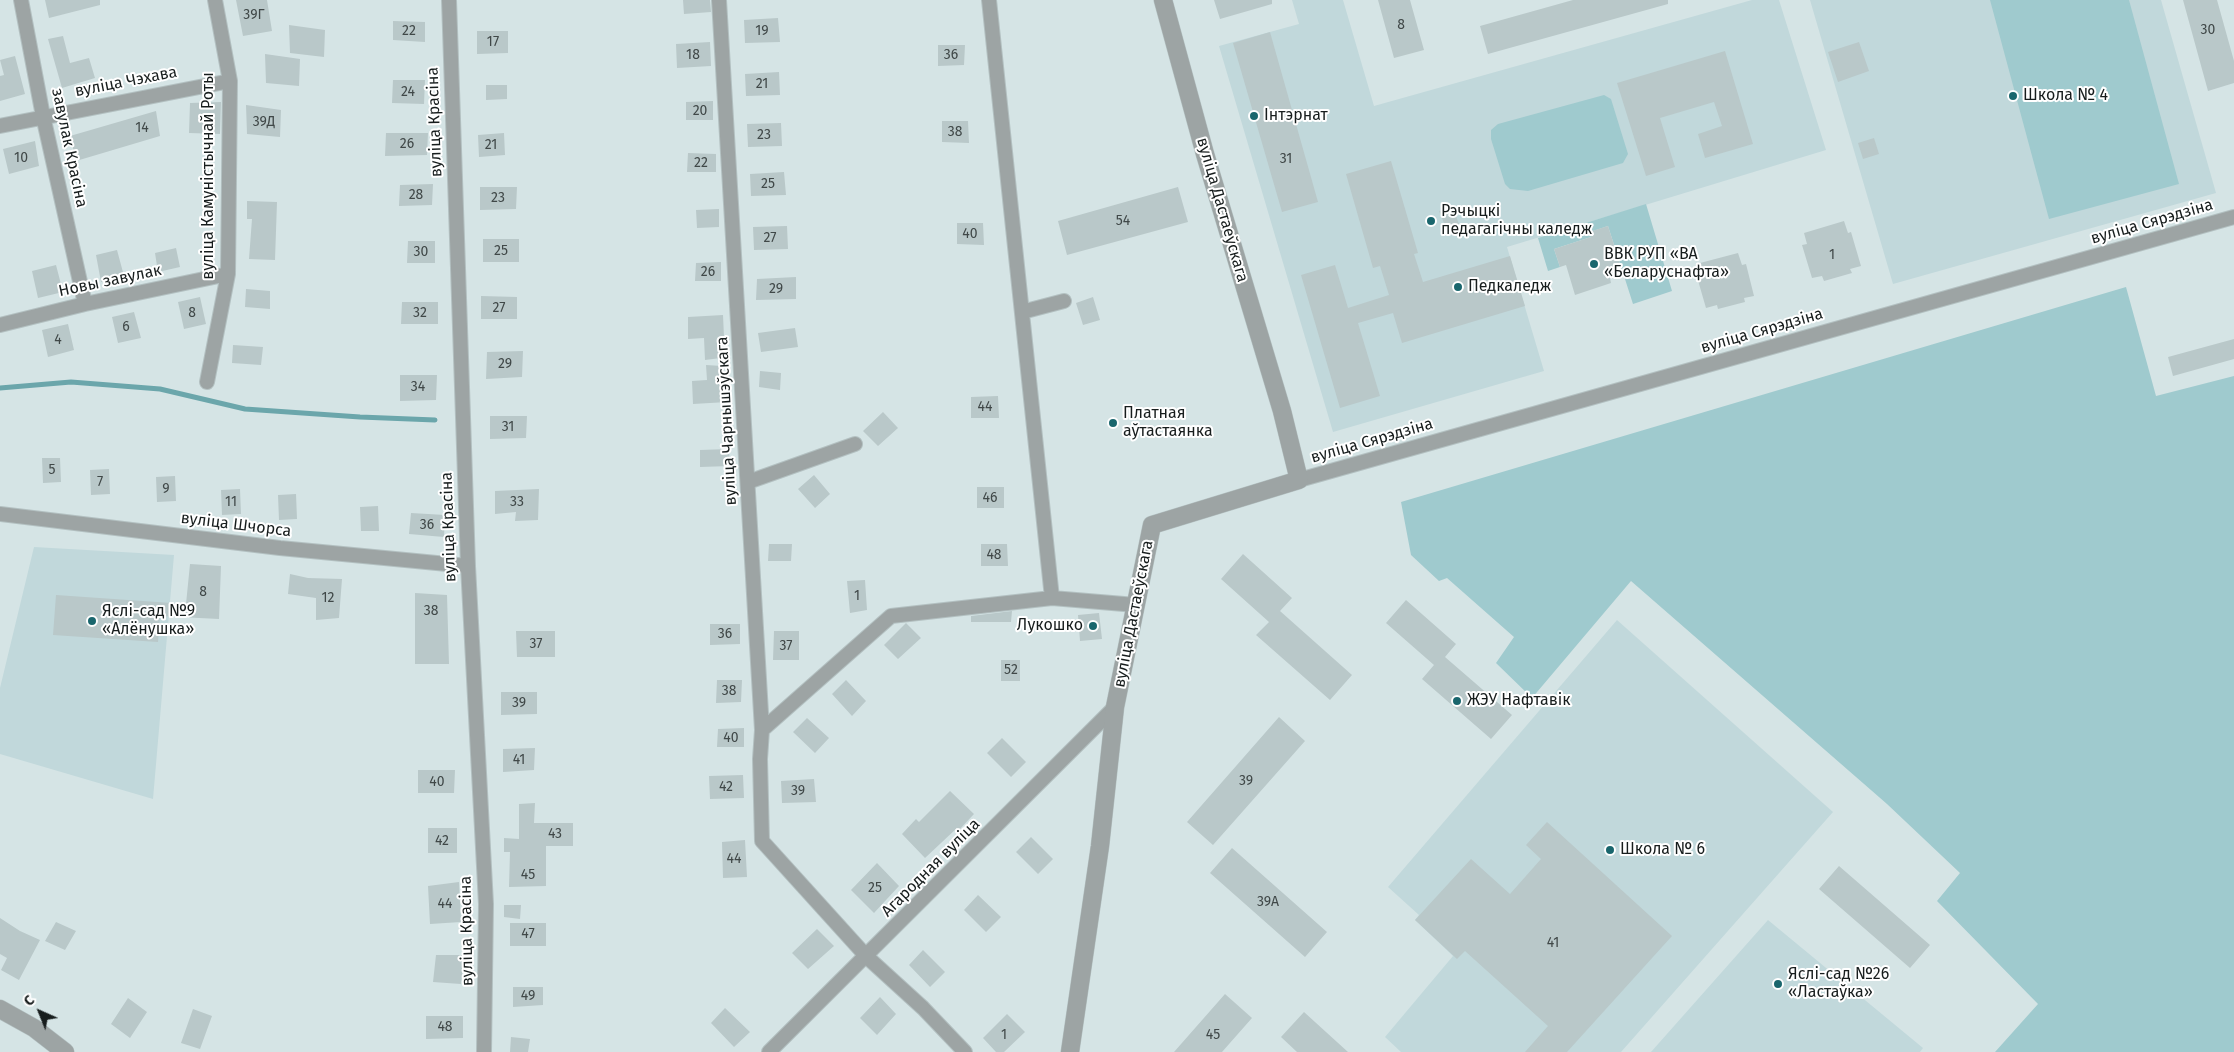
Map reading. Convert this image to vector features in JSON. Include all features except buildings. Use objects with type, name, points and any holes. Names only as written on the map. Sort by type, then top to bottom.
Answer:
[{"type":"street","name":"завулак Красіна","points":[[21,0],[43,116],[85,304]]},
{"type":"street","name":"вуліца Камуністычнай Роты","points":[[207,382],[228,274],[230,81],[215,0]]},
{"type":"street","name":"вуліца Красіна","points":[[449,0],[468,566],[486,904],[484,1052]]},
{"type":"street","name":"вуліца Чарнышэўскага","points":[[719,0],[762,730],[760,759],[762,841],[867,957]]},
{"type":"street","points":[[989,0],[1052,598]]},
{"type":"street","name":"вуліца Дастаеўскага","points":[[1070,1052],[1100,846],[1116,707],[1152,525],[1299,480],[1282,411],[1208,164],[1163,0]]},
{"type":"street","name":"вуліца Чэхава","points":[[0,126],[43,116],[230,81]]},
{"type":"street","name":"вуліца Сярэдзіна","points":[[1299,480],[2234,217]]},
{"type":"street","name":"Новы завулак","points":[[0,326],[85,304],[228,274]]},
{"type":"street","points":[[1022,312],[1064,301]]},
{"type":"street","points":[[748,482],[855,444]]},
{"type":"street","name":"вуліца Шчорса","points":[[0,514],[280,548],[468,566]]},
{"type":"street","points":[[762,730],[891,616],[1052,598],[1136,605]]},
{"type":"street","name":"Агародная вуліца","points":[[769,1052],[867,957],[1116,707]]},
{"type":"street","points":[[867,957],[922,1008],[965,1052]]},
{"type":"street","points":[[0,1009],[34,1028],[65,1052]]},
{"type":"shaded area","name":"Рэчыцкі педагагічны каледж","points":[[1292,0],[1343,0],[1374,106],[1752,0],[1779,0],[1826,150],[1507,247],[1544,371],[1333,432],[1219,46],[1299,24]]},
{"type":"shaded area","name":"Школа № 4","points":[[1810,0],[2161,0],[2216,193],[1893,284]]},
{"type":"shaded area","points":[[1990,0],[2129,0],[2179,184],[2049,219]]},
{"type":"shaded area","points":[[1604,95],[1611,99],[1628,154],[1623,163],[1528,191],[1510,189],[1505,184],[1491,139],[1491,130],[1498,124]]},
{"type":"shaded area","points":[[1646,204],[1672,291],[1633,304],[1608,226],[1590,232],[1591,237],[1554,249],[1560,267],[1548,271],[1538,238]]},
{"type":"shaded area","points":[[2126,287],[2156,396],[2234,376],[2234,1052],[1995,1052],[2038,1004],[1937,901],[1960,873],[1887,804],[1631,581],[1532,698],[1496,663],[1514,637],[1447,578],[1439,581],[1411,555],[1401,502]]},
{"type":"shaded area","name":"Яслі-сад №9 «Алёнушка»","points":[[34,547],[174,555],[153,799],[0,754],[0,688]]},
{"type":"shaded area","name":"Школа № 6","points":[[1617,620],[1833,812],[1621,1052],[1401,1052],[1385,1037],[1453,956],[1415,920],[1419,915],[1388,887]]},
{"type":"shaded area","name":"Яслі-сад №26 «Ластаўка»","points":[[1768,920],[1923,1048],[1920,1052],[1651,1052]]},
{"type":"waterway","points":[[0,388],[71,382],[160,389],[245,409],[435,420]]},
{"type":"place","name":"Школа № 4","points":[[2013,96]]},
{"type":"place","name":"Інтэрнат","points":[[1254,116]]},
{"type":"place","name":"Рэчыцкі педагагічны каледж","points":[[1431,221]]},
{"type":"place","name":"ВВК РУП «ВА «Беларуснафта»","points":[[1594,264]]},
{"type":"place","name":"Педкаледж","points":[[1458,287]]},
{"type":"place","name":"Платная аўтастаянка","points":[[1113,423]]},
{"type":"place","name":"Яслі-сад №9 «Алёнушка»","points":[[92,621]]},
{"type":"place","name":"Лукошко","points":[[1093,626]]},
{"type":"place","name":"ЖЭУ Нафтавік","points":[[1457,701]]},
{"type":"place","name":"Школа № 6","points":[[1610,850]]},
{"type":"place","name":"Яслі-сад №26 «Ластаўка»","points":[[1778,984]]}]
